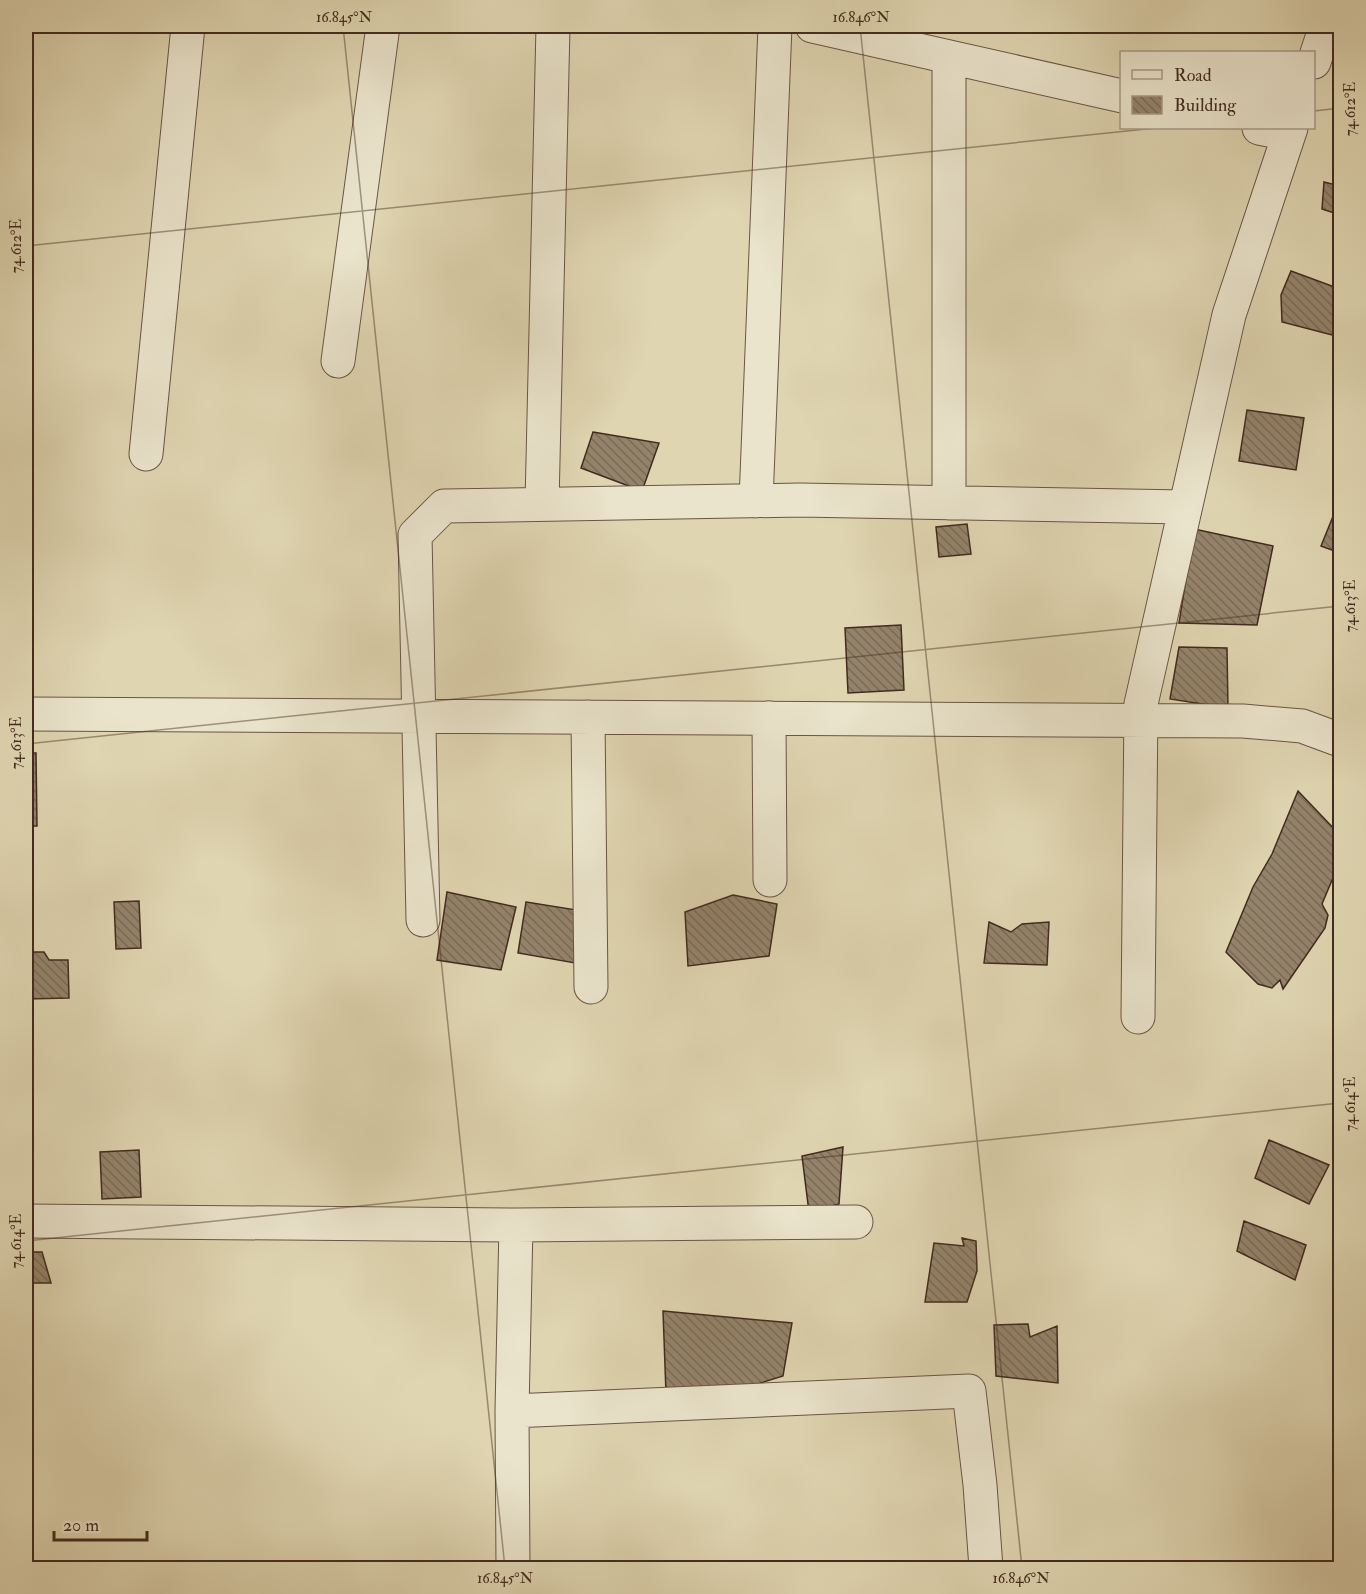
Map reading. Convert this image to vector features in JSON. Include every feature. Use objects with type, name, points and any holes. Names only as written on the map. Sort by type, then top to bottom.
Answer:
[{"type":"street","points":[[146,453],[188,26]]},
{"type":"street","points":[[338,361],[384,26]]},
{"type":"street","points":[[542,504],[553,26]]},
{"type":"street","points":[[756,501],[775,26]]},
{"type":"street","points":[[812,26],[1120,96]]},
{"type":"street","points":[[1315,59],[1326,26]]},
{"type":"street","points":[[949,57],[949,503]]},
{"type":"street","points":[[1138,1017],[1141,704],[1228,315],[1280,130]]},
{"type":"street","points":[[423,920],[415,535],[444,506],[756,501],[1185,507]]},
{"type":"street","points":[[26,714],[1243,721],[1302,726],[1341,740]]},
{"type":"street","points":[[588,717],[591,987]]},
{"type":"street","points":[[769,718],[770,880]]},
{"type":"street","points":[[26,1221],[516,1225],[856,1222]]},
{"type":"street","points":[[513,1569],[512,1411],[516,1225]]},
{"type":"street","points":[[512,1411],[969,1391],[980,1485],[986,1569]]},
{"type":"building","points":[[1324,182],[1340,186],[1340,215],[1322,209]]},
{"type":"building","points":[[1291,271],[1340,289],[1340,337],[1282,322],[1281,295]]},
{"type":"building","points":[[1247,410],[1304,418],[1296,470],[1239,461]]},
{"type":"building","points":[[593,432],[659,443],[642,491],[581,468]]},
{"type":"building","points":[[1338,504],[1340,505],[1340,553],[1321,546]]},
{"type":"building","points":[[967,524],[971,554],[939,557],[936,527]]},
{"type":"building","points":[[1194,529],[1273,546],[1257,625],[1179,623]]},
{"type":"building","points":[[901,625],[904,690],[848,693],[845,628]]},
{"type":"building","points":[[1179,647],[1227,648],[1228,708],[1170,699]]},
{"type":"building","points":[[26,753],[36,753],[37,826],[26,826]]},
{"type":"building","points":[[1298,791],[1340,835],[1340,861],[1322,904],[1328,915],[1325,928],[1283,989],[1280,980],[1272,988],[1258,984],[1226,952],[1253,887],[1272,854]]},
{"type":"building","points":[[447,892],[516,907],[501,970],[437,960]]},
{"type":"building","points":[[733,895],[777,904],[769,956],[688,966],[685,912]]},
{"type":"building","points":[[139,901],[141,948],[116,949],[114,902]]},
{"type":"building","points":[[526,902],[583,911],[575,963],[518,953]]},
{"type":"building","points":[[989,922],[1011,932],[1022,924],[1049,922],[1047,965],[984,963]]},
{"type":"building","points":[[26,952],[44,952],[49,960],[68,960],[69,998],[26,999]]},
{"type":"building","points":[[1269,1140],[1329,1165],[1309,1204],[1255,1178]]},
{"type":"building","points":[[843,1147],[839,1204],[809,1212],[802,1156]]},
{"type":"building","points":[[139,1150],[141,1197],[102,1199],[100,1152]]},
{"type":"building","points":[[1244,1221],[1306,1245],[1295,1280],[1237,1251]]},
{"type":"building","points":[[962,1238],[976,1241],[977,1271],[967,1302],[925,1302],[934,1243],[964,1246]]},
{"type":"building","points":[[26,1252],[42,1252],[51,1283],[26,1283]]},
{"type":"building","points":[[663,1311],[792,1323],[783,1376],[732,1392],[666,1393]]},
{"type":"building","points":[[1028,1324],[1030,1337],[1057,1326],[1058,1383],[996,1376],[994,1325]]}]
